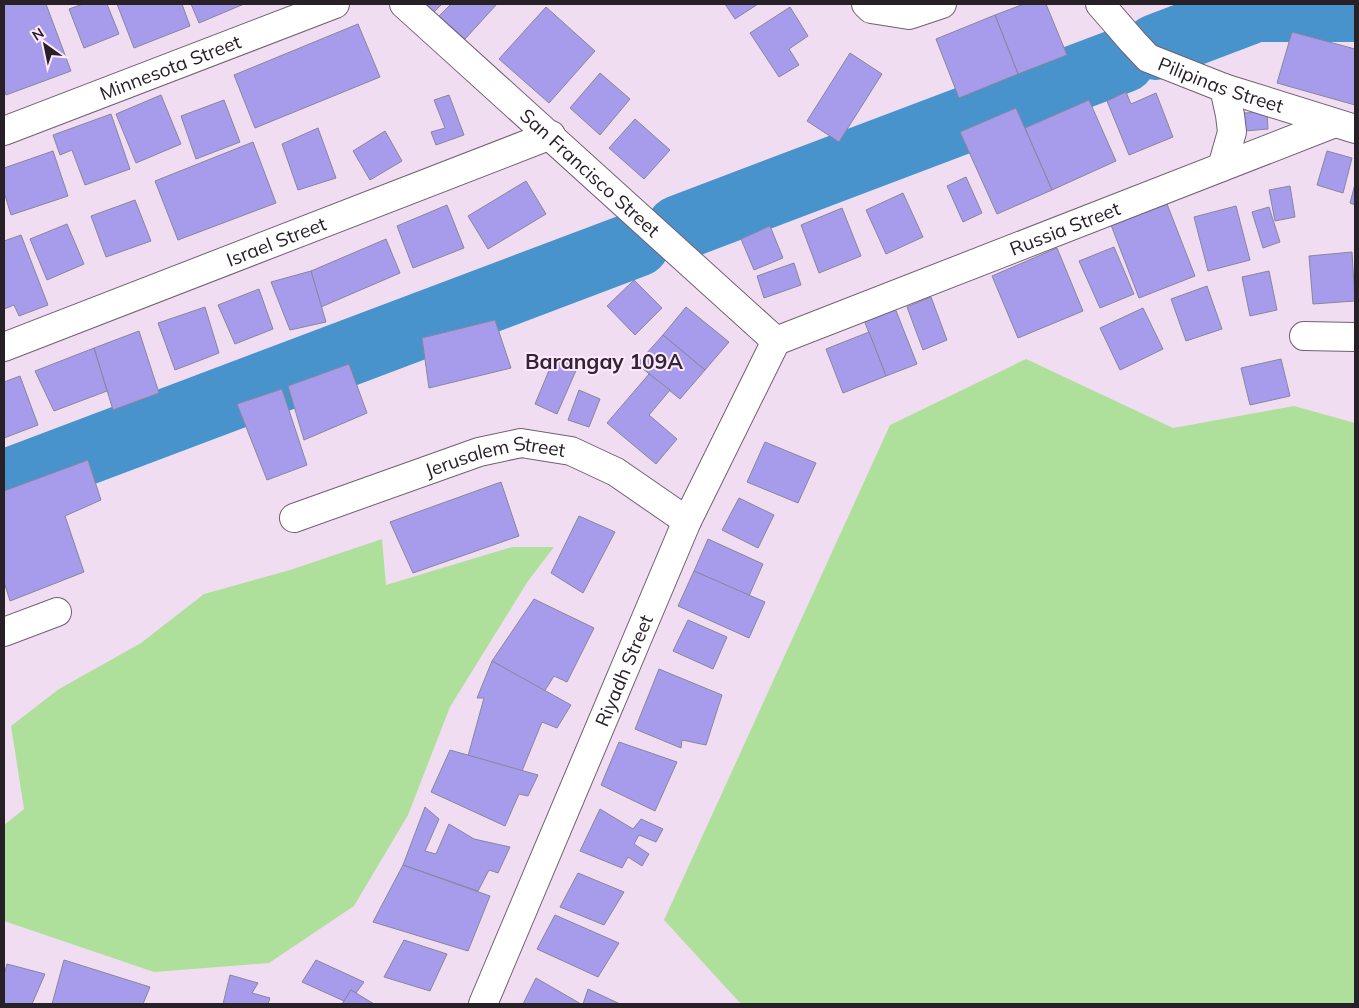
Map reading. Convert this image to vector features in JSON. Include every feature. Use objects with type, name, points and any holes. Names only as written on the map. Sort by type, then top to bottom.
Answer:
[{"type":"street","name":"Minnesota Street","points":[[4,131],[335,4]]},
{"type":"street","name":"San Francisco Street","points":[[404,4],[551,135],[776,341]]},
{"type":"street","points":[[866,4],[871,9],[909,15],[942,4]]},
{"type":"street","name":"Pilipinas Street","points":[[1100,4],[1148,58],[1224,88],[1345,126]]},
{"type":"street","points":[[1222,167],[1232,132],[1224,88]]},
{"type":"street","name":"Russia Street","points":[[776,341],[1222,167],[1345,126]]},
{"type":"street","name":"Israel Street","points":[[4,347],[551,135]]},
{"type":"street","points":[[1304,336],[1355,337]]},
{"type":"street","name":"Riyadh Street","points":[[483,1004],[687,521],[776,341]]},
{"type":"street","name":"Jerusalem Street","points":[[294,518],[479,452],[521,443],[571,450],[616,472],[687,521]]},
{"type":"street","points":[[4,632],[57,612]]},
{"type":"green space","points":[[1026,359],[1173,428],[1294,406],[1355,423],[1355,1004],[741,1004],[664,920],[890,425]]},
{"type":"green space","points":[[382,539],[386,585],[512,547],[554,547],[528,581],[450,707],[408,815],[354,906],[269,963],[154,972],[4,921],[4,825],[24,809],[11,726],[59,689],[141,643],[204,594],[290,570]]},
{"type":"building","points":[[46,4],[71,71],[6,95],[4,89],[4,5]]},
{"type":"building","points":[[83,4],[107,4],[119,34],[84,48],[69,9]]},
{"type":"building","points":[[117,4],[182,4],[190,26],[134,48]]},
{"type":"building","points":[[191,4],[244,4],[199,23]]},
{"type":"building","points":[[423,4],[442,4],[433,13]]},
{"type":"building","points":[[451,4],[497,4],[465,39],[439,16]]},
{"type":"building","points":[[725,4],[758,4],[735,19]]},
{"type":"building","points":[[1024,4],[1046,4],[1067,55],[1018,74],[995,15]]},
{"type":"building","points":[[546,7],[595,51],[549,103],[499,59]]},
{"type":"building","points":[[790,7],[808,36],[789,49],[799,65],[779,77],[750,33]]},
{"type":"building","points":[[995,15],[1018,74],[959,98],[936,39]]},
{"type":"building","points":[[358,24],[380,77],[255,128],[234,75]]},
{"type":"building","points":[[1292,32],[1355,49],[1355,105],[1277,83]]},
{"type":"building","points":[[850,53],[882,74],[839,142],[807,121]]},
{"type":"building","points":[[600,73],[630,99],[600,135],[570,108]]},
{"type":"building","points":[[1126,92],[1131,104],[1156,93],[1173,137],[1129,155],[1107,101]]},
{"type":"building","points":[[161,95],[181,144],[136,163],[116,114]]},
{"type":"building","points":[[449,95],[464,135],[436,145],[431,132],[445,128],[434,100]]},
{"type":"building","points":[[224,100],[240,142],[196,159],[181,116]]},
{"type":"building","points":[[1089,100],[1116,161],[1052,190],[1025,128]]},
{"type":"building","points":[[1016,108],[1052,190],[997,214],[960,132]]},
{"type":"building","points":[[1267,112],[1268,129],[1245,131],[1243,113]]},
{"type":"building","points":[[111,114],[130,169],[85,185],[72,150],[60,155],[53,135]]},
{"type":"building","points":[[635,119],[670,150],[644,179],[609,148]]},
{"type":"building","points":[[318,128],[336,178],[298,190],[282,144]]},
{"type":"building","points":[[385,131],[402,161],[370,180],[353,151]]},
{"type":"building","points":[[253,142],[276,203],[178,240],[155,181]]},
{"type":"building","points":[[53,151],[68,196],[11,215],[4,192],[4,168]]},
{"type":"building","points":[[1327,151],[1352,158],[1343,193],[1317,185]]},
{"type":"building","points":[[966,177],[982,213],[963,222],[947,186]]},
{"type":"building","points":[[526,181],[546,214],[488,249],[468,216]]},
{"type":"building","points":[[1355,184],[1355,205],[1350,203]]},
{"type":"building","points":[[1290,186],[1295,217],[1275,221],[1269,190]]},
{"type":"building","points":[[903,193],[923,237],[886,254],[866,210]]},
{"type":"building","points":[[135,200],[151,241],[106,257],[91,216]]},
{"type":"building","points":[[1167,204],[1195,276],[1139,298],[1111,225]]},
{"type":"building","points":[[447,205],[464,248],[413,268],[397,226]]},
{"type":"building","points":[[1236,206],[1250,260],[1208,271],[1194,217]]},
{"type":"building","points":[[1269,207],[1280,242],[1263,248],[1252,212]]},
{"type":"building","points":[[842,208],[861,256],[819,273],[801,225]]},
{"type":"building","points":[[67,224],[84,264],[47,280],[30,239]]},
{"type":"building","points":[[770,226],[783,258],[754,270],[741,239]]},
{"type":"building","points":[[21,235],[48,305],[19,316],[14,305],[4,309],[4,241]]},
{"type":"building","points":[[386,239],[400,273],[321,307],[311,271]]},
{"type":"building","points":[[1114,247],[1134,294],[1100,308],[1079,261]]},
{"type":"building","points":[[1057,248],[1083,311],[1018,338],[992,276]]},
{"type":"building","points":[[1352,252],[1355,301],[1313,304],[1309,256]]},
{"type":"building","points":[[794,263],[801,285],[764,298],[757,276]]},
{"type":"building","points":[[311,271],[326,322],[290,330],[271,282]]},
{"type":"building","points":[[1269,271],[1277,310],[1250,316],[1242,277]]},
{"type":"building","points":[[634,280],[662,308],[635,335],[607,306]]},
{"type":"building","points":[[1207,286],[1222,329],[1186,341],[1171,299]]},
{"type":"building","points":[[259,289],[273,329],[235,344],[218,305]]},
{"type":"building","points":[[931,297],[947,340],[923,350],[907,307]]},
{"type":"building","points":[[891,298],[917,364],[886,376],[860,310]]},
{"type":"building","points":[[205,307],[219,353],[175,370],[158,323]]},
{"type":"building","points":[[686,307],[729,342],[705,370],[663,335]]},
{"type":"building","points":[[1143,308],[1163,349],[1120,370],[1100,328]]},
{"type":"building","points":[[495,320],[511,368],[429,388],[422,338]]},
{"type":"building","points":[[139,331],[159,393],[113,410],[94,348]]},
{"type":"building","points":[[869,332],[886,376],[843,393],[826,349]]},
{"type":"building","points":[[663,335],[705,370],[680,399],[637,364]]},
{"type":"building","points":[[94,348],[107,391],[54,411],[35,371]]},
{"type":"building","points":[[555,356],[578,366],[557,414],[535,404]]},
{"type":"building","points":[[1281,359],[1290,396],[1250,405],[1241,368]]},
{"type":"building","points":[[349,364],[367,413],[304,440],[288,386]]},
{"type":"building","points":[[649,374],[670,390],[649,415],[677,439],[656,464],[607,423]]},
{"type":"building","points":[[20,376],[38,425],[4,438],[4,382]]},
{"type":"building","points":[[282,389],[307,465],[267,480],[237,404]]},
{"type":"building","points":[[579,390],[600,399],[589,427],[568,420]]},
{"type":"building","points":[[765,442],[816,463],[798,503],[747,482]]},
{"type":"building","points":[[88,460],[101,500],[65,516],[84,572],[10,601],[4,582],[4,491]]},
{"type":"building","points":[[501,482],[519,536],[413,573],[390,522]]},
{"type":"building","points":[[739,498],[774,515],[758,548],[722,530]]},
{"type":"building","points":[[579,516],[615,532],[583,593],[551,573]]},
{"type":"building","points":[[708,539],[763,564],[749,596],[694,571]]},
{"type":"building","points":[[694,571],[765,602],[749,638],[678,606]]},
{"type":"building","points":[[534,599],[594,628],[567,682],[554,676],[544,692],[492,661]]},
{"type":"building","points":[[688,620],[727,637],[713,669],[673,651]]},
{"type":"building","points":[[492,661],[571,705],[557,728],[542,722],[522,771],[468,756],[484,698],[477,698]]},
{"type":"building","points":[[659,669],[722,695],[706,745],[682,740],[681,748],[635,729]]},
{"type":"building","points":[[619,742],[677,762],[655,811],[601,785]]},
{"type":"building","points":[[450,750],[538,775],[528,796],[519,794],[505,826],[431,792]]},
{"type":"building","points":[[425,807],[439,819],[425,851],[436,854],[449,824],[474,839],[510,847],[498,873],[489,870],[478,891],[403,865]]},
{"type":"building","points":[[600,809],[633,829],[641,819],[663,829],[656,842],[639,835],[634,844],[649,854],[642,866],[628,857],[622,868],[580,851]]},
{"type":"building","points":[[403,865],[490,896],[468,951],[373,922]]},
{"type":"building","points":[[578,873],[624,892],[604,925],[560,907]]},
{"type":"building","points":[[555,915],[619,943],[598,977],[537,949]]},
{"type":"building","points":[[404,940],[447,954],[430,991],[384,977]]},
{"type":"building","points":[[64,960],[150,987],[143,1004],[52,1004]]},
{"type":"building","points":[[316,960],[364,982],[356,993],[351,990],[344,1001],[302,982]]},
{"type":"building","points":[[7,964],[45,974],[32,1004],[4,1004],[4,975]]},
{"type":"building","points":[[230,975],[258,983],[252,993],[270,998],[268,1004],[223,1004]]},
{"type":"building","points":[[536,978],[581,1004],[523,1004]]},
{"type":"building","points":[[588,989],[620,1004],[583,1004]]},
{"type":"building","points":[[351,990],[356,993],[374,1004],[342,1004]]},
{"type":"waterway","points":[[1156,47],[1256,9],[1355,9]]},
{"type":"waterway","points":[[679,228],[1123,60]]},
{"type":"waterway","points":[[4,483],[637,244]]},
{"type":"district","name":"Barangay 109A","points":[[604,362]]}]
